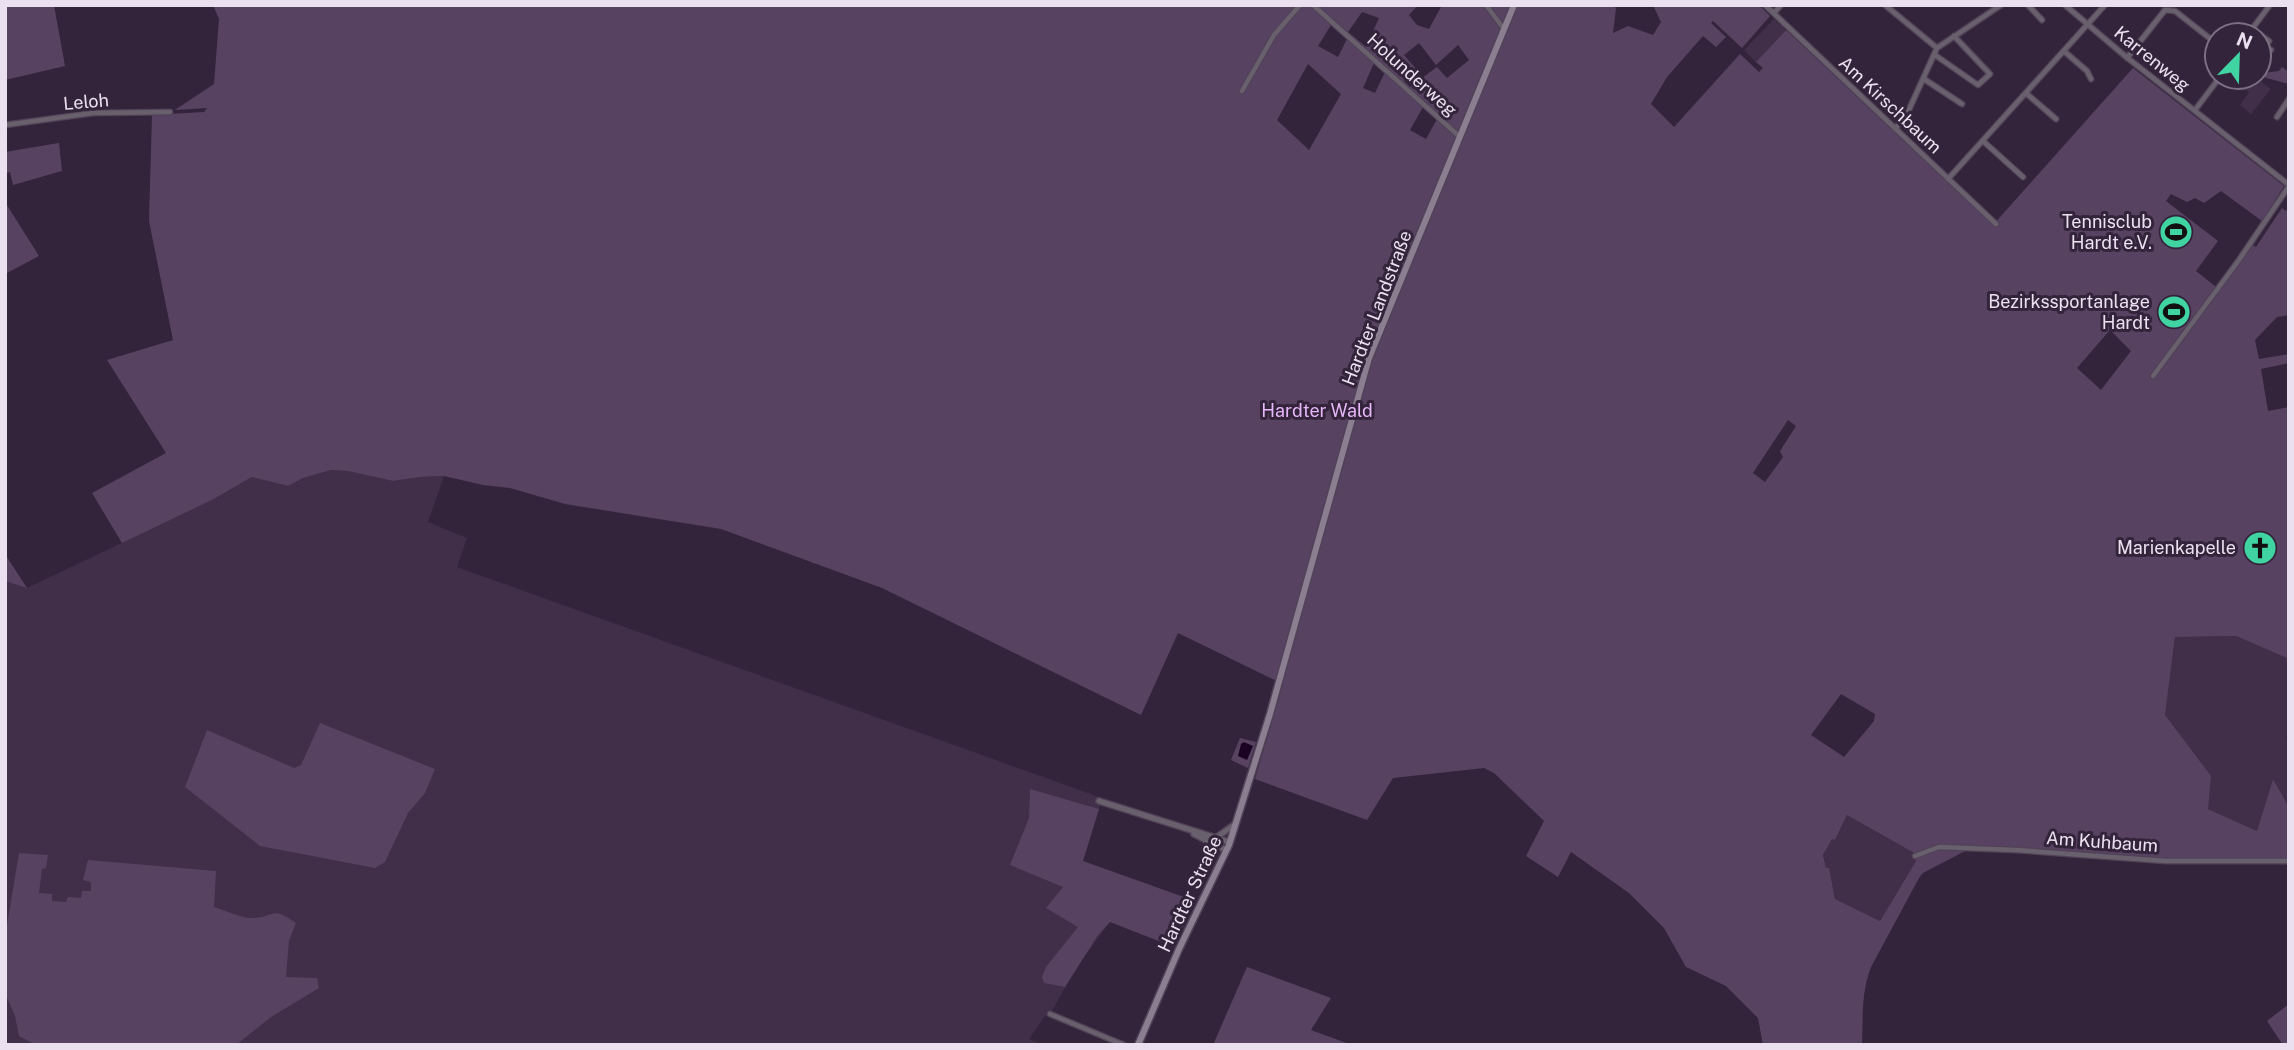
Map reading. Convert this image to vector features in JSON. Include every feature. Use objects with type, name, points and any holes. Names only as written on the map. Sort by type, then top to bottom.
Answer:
[{"type":"main road","name":"Hardter Landstraße","points":[[1259,751],[1365,369],[1514,5]]},
{"type":"main road","name":"Hardter Straße","points":[[1138,1045],[1179,949],[1228,846],[1259,751]]},
{"type":"street","points":[[1242,91],[1274,35],[1300,5]]},
{"type":"street","name":"Holunderweg","points":[[1313,5],[1460,138]]},
{"type":"street","points":[[1486,5],[1504,29]]},
{"type":"street","name":"Am Kirschbaum","points":[[1765,5],[1996,224]]},
{"type":"street","points":[[1773,13],[1782,5]]},
{"type":"street","points":[[1885,5],[1937,48]]},
{"type":"street","points":[[1895,128],[1908,114],[1937,48],[2001,5]]},
{"type":"street","points":[[2028,5],[2042,20]]},
{"type":"street","name":"Karrenweg","points":[[2065,5],[2127,58],[2289,186]]},
{"type":"street","points":[[1948,180],[2105,5]]},
{"type":"street","points":[[2258,21],[2270,6]]},
{"type":"street","points":[[2127,58],[2165,10],[2175,10],[2203,33]]},
{"type":"street","points":[[1935,55],[1978,85],[1990,74],[1954,36]]},
{"type":"street","points":[[2065,51],[2091,79]]},
{"type":"street","points":[[1924,79],[1962,104]]},
{"type":"street","points":[[2195,110],[2209,91]]},
{"type":"street","points":[[2027,93],[2056,119]]},
{"type":"street","points":[[2277,117],[2289,99]]},
{"type":"street","name":"Leloh","points":[[5,125],[93,113],[170,112]]},
{"type":"street","points":[[1983,142],[2023,177]]},
{"type":"street","points":[[2153,376],[2239,260],[2289,186]]},
{"type":"street","points":[[1099,801],[1228,846]]},
{"type":"street","points":[[1217,837],[1237,822]]},
{"type":"street","points":[[1185,830],[1217,837],[1228,846]]},
{"type":"street","name":"Am Kuhbaum","points":[[1915,856],[1939,847],[2166,861],[2289,861]]},
{"type":"street","points":[[1050,1014],[1124,1045]]},
{"type":"shaded area","points":[[1774,19],[1786,30],[1756,62],[1744,50]]},
{"type":"shaded area","points":[[2269,91],[2251,114],[2240,105],[2249,92]]},
{"type":"shaded area","points":[[331,470],[393,481],[444,476],[428,522],[467,538],[457,567],[1102,798],[1073,892],[1110,922],[1078,965],[1049,1016],[1046,1015],[1029,1039],[1043,1045],[5,1045],[5,572],[27,588],[212,500],[252,477],[288,486],[303,478]]},
{"type":"shaded area","points":[[2236,636],[2289,659],[2289,727],[2286,738],[2289,742],[2289,807],[2273,779],[2257,831],[2208,809],[2165,715],[2175,637]]},
{"type":"shaded area","points":[[1244,742],[1253,746],[1247,760],[1238,756]]},
{"type":"shaded area","points":[[1847,815],[1914,853],[1916,861],[1880,921],[1835,899],[1829,869],[1826,868],[1823,855],[1832,839],[1835,840]]},
{"type":"green space","points":[[5,5],[54,5],[65,66],[5,80]]},
{"type":"green space","name":"Hardter Wald","points":[[213,5],[1418,5],[1409,15],[1417,25],[1429,29],[1442,5],[1613,5],[1616,8],[1613,33],[1628,26],[1653,35],[1661,22],[1653,5],[1759,5],[1770,16],[1742,48],[1713,21],[1711,23],[1726,37],[1716,47],[1703,36],[1667,77],[1651,104],[1674,127],[1740,54],[1759,72],[1763,68],[1756,62],[1786,30],[1993,225],[2133,68],[2284,186],[2262,221],[2221,191],[2204,203],[2195,198],[2187,202],[2171,194],[2166,201],[2218,241],[2196,271],[2220,290],[2252,245],[2256,247],[2282,208],[2286,211],[2289,208],[2289,315],[2277,317],[2255,340],[2259,359],[2289,354],[2289,363],[2261,369],[2268,411],[2289,407],[2289,659],[2236,636],[2175,637],[2165,715],[2211,776],[2208,809],[2257,831],[2273,779],[2289,807],[2289,860],[2166,859],[1985,846],[1942,847],[1915,855],[1847,815],[1835,840],[1832,839],[1823,855],[1826,868],[1829,868],[1835,899],[1880,921],[1916,861],[1915,858],[1941,848],[1967,850],[1923,873],[1871,967],[1864,996],[1862,1045],[1763,1045],[1758,1018],[1726,986],[1686,967],[1664,928],[1629,893],[1571,852],[1558,877],[1526,856],[1544,821],[1494,773],[1484,768],[1393,778],[1367,820],[1255,779],[1283,684],[1178,633],[1141,715],[882,588],[721,529],[565,504],[510,488],[444,476],[393,481],[331,470],[303,478],[288,486],[252,477],[212,500],[122,543],[92,493],[166,453],[107,360],[173,340],[149,221],[152,115],[204,112],[207,108],[175,110],[214,84],[219,19]],"holes":[[[1362,12],[1379,18],[1366,47],[1348,32]],[[1331,25],[1347,39],[1338,57],[1318,46]],[[1419,43],[1436,65],[1458,45],[1469,60],[1447,78],[1437,67],[1410,87],[1404,81],[1416,69],[1404,55]],[[1374,63],[1385,72],[1375,93],[1363,88]],[[1308,64],[1341,94],[1309,150],[1277,120]],[[1423,107],[1437,119],[1426,139],[1410,130]],[[2110,330],[2131,351],[2101,390],[2077,368]],[[1788,420],[1796,426],[1780,451],[1783,457],[1765,482],[1753,473]],[[1841,694],[1875,714],[1874,721],[1844,757],[1811,735]]]},
{"type":"green space","points":[[2282,67],[2289,72],[2289,84],[2273,80],[2273,72],[2279,71]]},
{"type":"green space","points":[[59,143],[62,171],[13,185],[10,172],[5,173],[5,152]]},
{"type":"green space","points":[[5,202],[39,256],[5,274]]},
{"type":"green space","points":[[5,554],[27,588],[5,581]]},
{"type":"green space","points":[[320,723],[435,769],[425,793],[408,813],[385,862],[375,868],[260,846],[185,787],[207,730],[294,768],[301,765]]},
{"type":"green space","points":[[1240,738],[1256,742],[1248,768],[1231,760]]},
{"type":"green space","points":[[1030,789],[1099,809],[1083,861],[1195,901],[1174,947],[1110,922],[1098,935],[1065,987],[1044,983],[1042,977],[1046,967],[1078,927],[1046,908],[1063,887],[1010,865],[1029,818]]},
{"type":"green space","points":[[19,853],[48,855],[46,868],[42,869],[39,893],[52,894],[52,901],[66,902],[68,897],[81,898],[82,891],[91,891],[91,882],[83,880],[88,860],[216,871],[214,907],[249,918],[277,913],[296,923],[289,941],[286,977],[317,978],[319,988],[271,1017],[236,1045],[36,1045],[19,1036],[15,1016],[5,993],[5,937]]},
{"type":"green space","points":[[1247,967],[1331,998],[1311,1030],[1352,1045],[1213,1045]]},
{"type":"green space","points":[[2289,1004],[2289,1045],[2283,1045],[2267,1021]]},
{"type":"place","name":"Tennisclub Hardt e.V.","points":[[2176,232]]},
{"type":"place","name":"Bezirkssportanlage Hardt","points":[[2174,312]]},
{"type":"place","name":"Marienkapelle","points":[[2260,548]]}]
